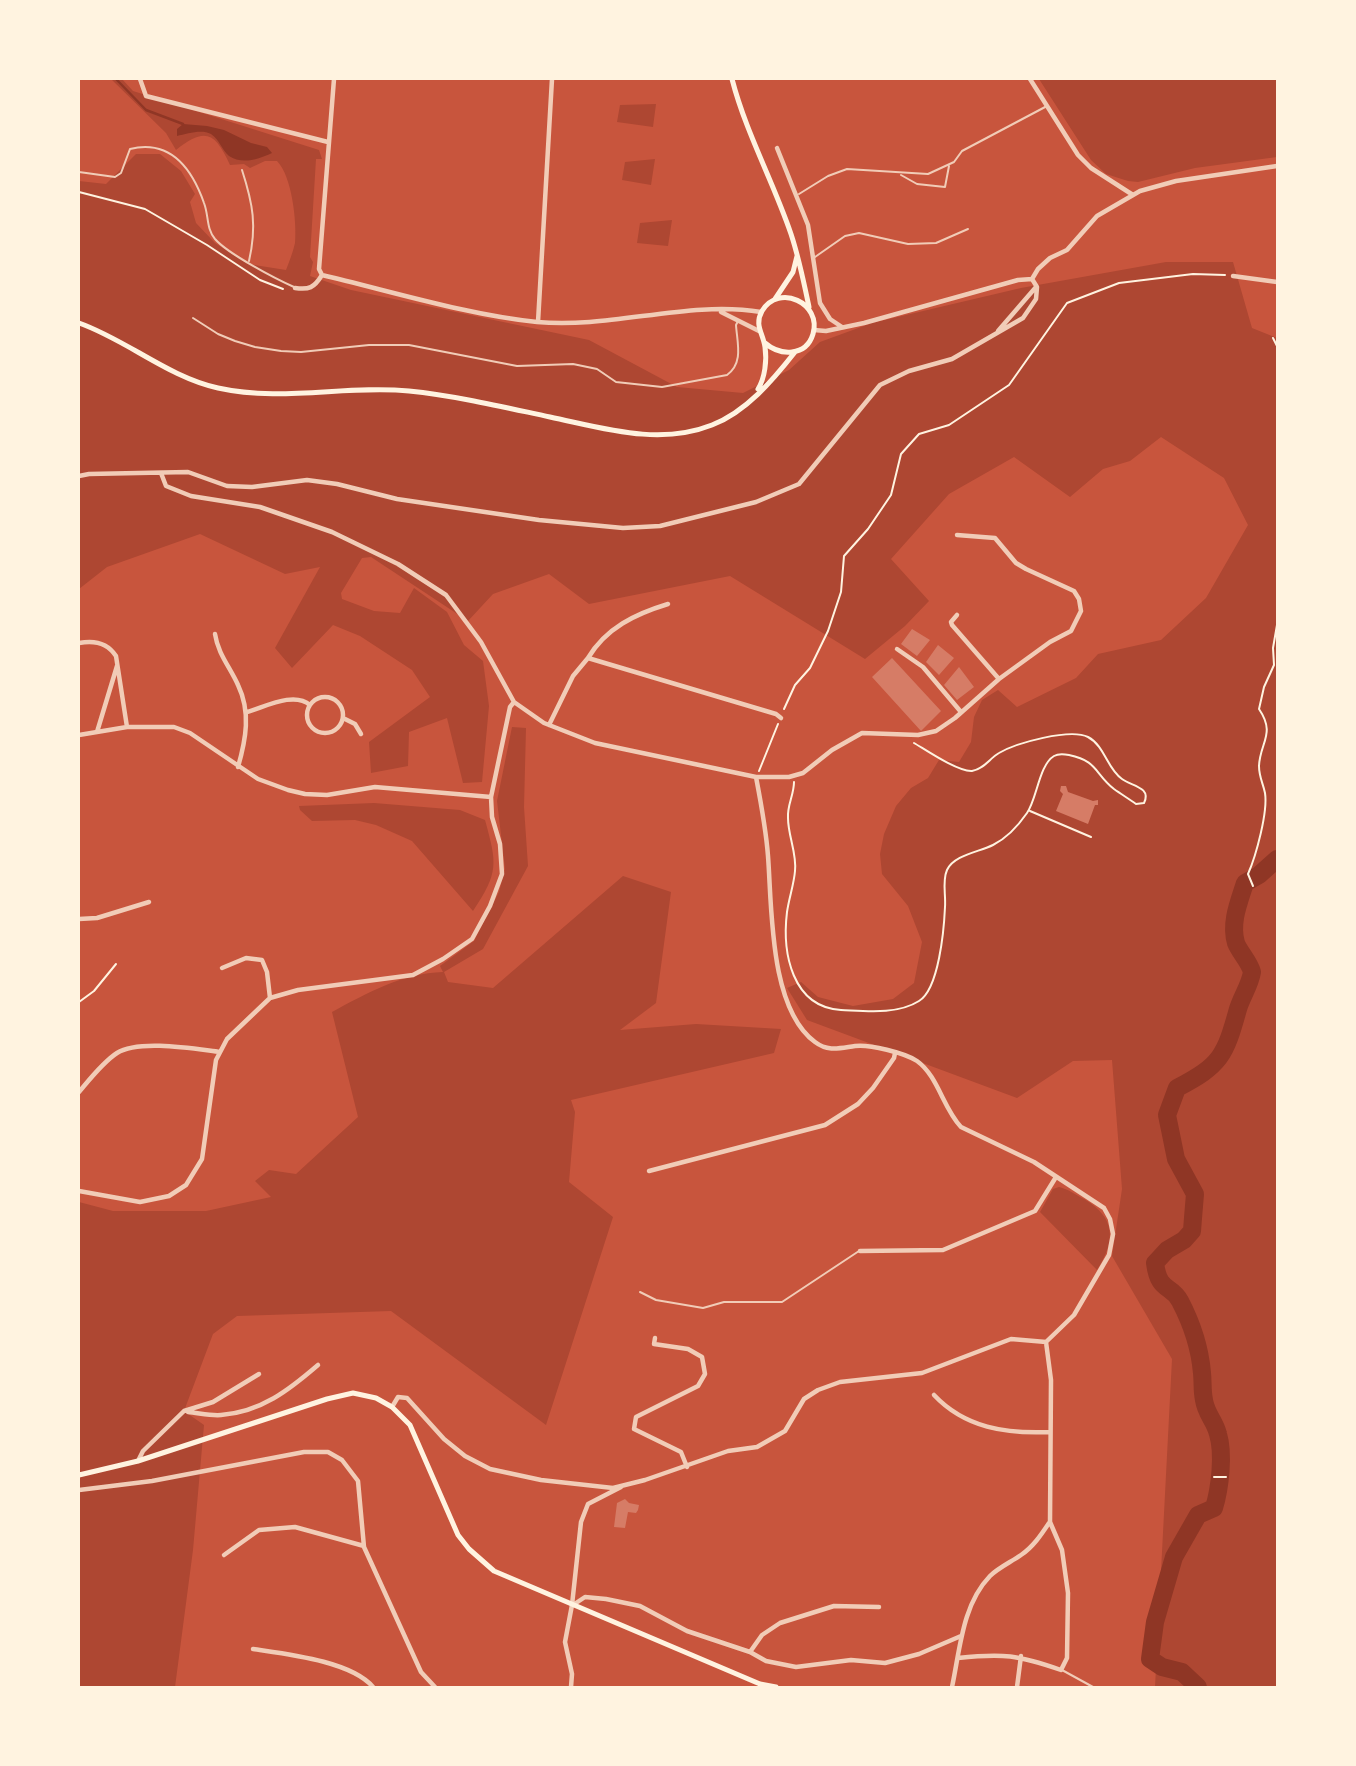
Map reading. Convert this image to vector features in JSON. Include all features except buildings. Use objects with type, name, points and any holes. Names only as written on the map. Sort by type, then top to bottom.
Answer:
[{"type":"main road","points":[[79,323],[99,330],[195,381],[216,388],[249,393],[406,391],[460,397],[646,436],[693,431],[714,425],[750,402],[795,352],[804,347],[814,330],[814,318],[790,233],[744,121],[732,79]]},
{"type":"main road","points":[[795,352],[773,350],[765,343],[759,331],[761,312],[775,299],[793,272],[797,256]]},
{"type":"main road","points":[[775,299],[788,297],[809,307]]},
{"type":"main road","points":[[750,402],[762,384],[766,360],[765,343]]},
{"type":"main road","points":[[79,1475],[138,1461],[353,1393],[376,1398],[393,1407],[411,1425],[451,1521],[468,1549],[494,1571],[760,1684],[776,1687]]},
{"type":"street","points":[[140,79],[146,96],[328,142]]},
{"type":"street","points":[[322,275],[319,269],[334,79]]},
{"type":"street","points":[[538,322],[552,79]]},
{"type":"street","points":[[1030,79],[1078,155],[1091,168],[1133,195]]},
{"type":"street","points":[[777,148],[808,225],[820,303],[830,319],[843,328]]},
{"type":"street","points":[[1032,279],[1050,258],[1067,250],[1097,216],[1140,191],[1176,181],[1277,166]]},
{"type":"street","points":[[322,275],[474,311],[538,322],[610,321],[672,312],[761,312]]},
{"type":"street","points":[[295,288],[308,289],[314,286],[322,275]]},
{"type":"street","points":[[1233,275],[1277,282]]},
{"type":"street","points":[[79,476],[188,472],[228,486],[252,487],[307,480],[337,484],[397,499],[539,520],[622,528],[660,526],[756,502],[799,484],[880,385],[909,371],[952,359],[1023,318],[1036,299],[1037,287],[1032,279]]},
{"type":"street","points":[[814,330],[843,328],[1018,280],[1032,279]]},
{"type":"street","points":[[998,331],[1037,287]]},
{"type":"street","points":[[717,310],[759,331]]},
{"type":"street","points":[[161,472],[166,486],[191,496],[260,506],[332,532],[407,570],[446,595],[481,642],[514,702],[549,725],[595,743],[756,777],[794,776],[803,773],[832,750],[862,733],[918,735],[936,731],[999,679],[1050,642],[1071,631],[1081,611],[1079,599],[1074,592],[1016,563],[999,540],[988,536],[957,535]]},
{"type":"street","points":[[549,725],[573,676],[603,637],[613,628],[636,616],[668,604]]},
{"type":"street","points":[[957,615],[951,622],[952,625],[999,679]]},
{"type":"street","points":[[215,634],[217,648],[238,685],[247,712],[238,767]]},
{"type":"street","points":[[79,643],[91,640],[110,647],[116,656],[127,727]]},
{"type":"street","points":[[897,649],[923,667],[961,712]]},
{"type":"street","points":[[588,658],[776,714],[780,718]]},
{"type":"street","points":[[97,732],[118,665]]},
{"type":"street","points":[[321,697],[335,699],[343,710],[343,718],[336,730],[323,733],[310,726],[307,719],[310,705],[321,697]]},
{"type":"street","points":[[247,712],[295,698],[303,699],[310,705]]},
{"type":"street","points":[[79,1191],[140,1202],[169,1196],[186,1185],[202,1159],[216,1060],[227,1039],[270,998],[298,990],[413,975],[472,939],[490,906],[502,874],[500,844],[492,817],[491,797],[510,707],[514,702]]},
{"type":"street","points":[[343,718],[355,724],[361,734]]},
{"type":"street","points":[[79,736],[127,727],[174,727],[190,733],[258,779],[305,794],[327,795],[375,787],[491,797]]},
{"type":"street","points":[[393,1407],[398,1398],[407,1398],[444,1439],[465,1456],[490,1469],[568,1484],[605,1488],[622,1486],[687,1467],[728,1451],[753,1448],[785,1431],[804,1399],[818,1390],[840,1382],[922,1373],[1011,1339],[1046,1342],[1073,1315],[1109,1255],[1113,1243],[1110,1219],[1104,1208],[1034,1162],[961,1127],[953,1118],[926,1070],[908,1056],[856,1046],[832,1049],[817,1044],[802,1030],[786,1001],[776,964],[768,854],[756,777]]},
{"type":"street","points":[[79,919],[97,918],[149,902]]},
{"type":"street","points":[[222,968],[246,958],[262,960],[267,972],[270,998]]},
{"type":"street","points":[[79,1092],[118,1052],[145,1046],[186,1047],[220,1052]]},
{"type":"street","points":[[649,1171],[825,1125],[858,1104],[873,1088],[895,1053]]},
{"type":"street","points":[[860,1251],[943,1250],[1035,1211],[1056,1177]]},
{"type":"street","points":[[655,1338],[654,1344],[688,1349],[702,1357],[705,1374],[698,1386],[636,1418],[634,1429],[681,1452],[687,1467]]},
{"type":"street","points":[[958,1658],[991,1654],[1021,1656],[1061,1670],[1067,1658],[1068,1593],[1062,1550],[1050,1522],[1051,1380],[1046,1342]]},
{"type":"street","points":[[184,1411],[220,1416],[257,1408],[296,1384],[318,1365]]},
{"type":"street","points":[[138,1461],[143,1451],[184,1411],[213,1402],[258,1374]]},
{"type":"street","points":[[934,1395],[947,1408],[993,1430],[1050,1432]]},
{"type":"street","points":[[79,1490],[152,1481],[304,1452],[327,1452],[342,1460],[358,1481],[364,1546],[421,1672],[435,1687]]},
{"type":"street","points":[[571,1687],[572,1674],[565,1642],[581,1522],[588,1504],[622,1486]]},
{"type":"street","points":[[952,1687],[961,1636],[979,1589],[991,1575],[1024,1553],[1050,1522]]},
{"type":"street","points":[[224,1555],[259,1530],[295,1527],[364,1546]]},
{"type":"street","points":[[572,1605],[585,1597],[606,1598],[640,1606],[687,1631],[750,1652],[766,1661],[796,1667],[851,1660],[886,1663],[919,1654],[961,1636]]},
{"type":"street","points":[[750,1652],[762,1635],[780,1623],[834,1606],[879,1607]]},
{"type":"street","points":[[253,1649],[315,1659],[366,1679],[373,1687]]},
{"type":"street","points":[[1017,1687],[1021,1656]]},
{"type":"lane","points":[[798,195],[828,176],[847,169],[928,174],[954,162],[962,151],[1047,106]]},
{"type":"lane","points":[[79,172],[115,177],[121,173],[130,149],[140,146],[156,147],[176,157],[191,174],[205,206],[209,230],[217,242],[270,276],[295,288]]},
{"type":"lane","points":[[898,173],[917,184],[944,187],[949,165]]},
{"type":"lane","points":[[242,170],[253,204],[254,238],[248,262]]},
{"type":"lane","points":[[814,257],[845,236],[859,233],[908,244],[936,243],[968,229]]},
{"type":"lane","points":[[193,318],[218,334],[256,347],[302,352],[369,345],[409,345],[517,366],[573,364],[597,369],[616,382],[662,387],[727,375],[734,370],[738,358],[736,325],[739,320]]},
{"type":"lane","points":[[640,1292],[656,1300],[703,1308],[724,1302],[782,1302],[860,1251]]},
{"type":"lane","points":[[1061,1670],[1093,1687]]},
{"type":"path","points":[[79,192],[145,209],[260,280],[279,289],[295,288]]},
{"type":"path","points":[[756,777],[793,689],[810,668],[823,640],[841,592],[844,556],[868,529],[891,495],[901,454],[919,434],[949,425],[1009,385],[1067,303],[1119,283],[1193,274],[1233,275]]},
{"type":"path","points":[[1273,338],[1277,346]]},
{"type":"path","points":[[1253,884],[1248,874],[1257,856],[1265,813],[1265,791],[1259,777],[1259,763],[1268,733],[1266,719],[1259,709],[1264,687],[1274,665],[1273,648],[1277,625]]},
{"type":"path","points":[[794,776],[788,816],[795,869],[787,915],[786,939],[790,962],[803,994],[818,1005],[838,1010],[879,1011],[907,1007],[922,1000],[930,986],[941,948],[946,904],[944,878],[948,868],[958,860],[1004,838],[1030,810],[1046,764],[1054,757],[1063,754],[1090,762],[1112,788],[1136,804],[1144,803],[1147,798],[1141,788],[1121,779],[1096,744],[1080,735],[1060,734],[999,752],[973,771],[962,769],[897,734]]},
{"type":"path","points":[[1030,810],[1091,837]]},
{"type":"path","points":[[79,1002],[94,991],[116,964]]},
{"type":"path","points":[[1214,1477],[1226,1477]]},
{"type":"shaded area","points":[[111,79],[122,79],[133,91],[319,150],[322,159],[316,159],[310,257],[313,262],[310,276],[351,290],[589,340],[677,387],[743,393],[789,370],[820,342],[872,323],[1021,288],[1166,262],[1233,262],[1252,328],[1277,338],[1277,1687],[1155,1687],[1172,1359],[1112,1256],[1122,1189],[1112,1060],[1073,1061],[1017,1098],[807,1020],[787,988],[801,982],[818,997],[853,1006],[893,999],[914,983],[922,942],[908,906],[882,874],[880,854],[884,834],[896,806],[911,788],[928,778],[939,760],[959,762],[971,742],[974,717],[982,700],[998,690],[1017,707],[1076,678],[1098,654],[1161,640],[1206,598],[1248,525],[1224,478],[1161,437],[1130,461],[1103,469],[1070,497],[1014,457],[949,494],[891,559],[929,601],[905,626],[865,659],[730,576],[589,604],[549,574],[493,594],[468,621],[371,557],[362,558],[341,593],[342,599],[374,611],[400,613],[414,588],[447,612],[464,645],[483,661],[489,706],[482,782],[463,783],[447,718],[409,732],[408,766],[371,773],[369,742],[430,697],[412,670],[360,636],[333,625],[292,668],[275,648],[320,567],[285,574],[200,534],[107,567],[79,589],[79,181],[106,184],[136,154],[160,154],[181,171],[195,194],[190,202],[196,223],[215,243],[248,264],[286,270],[295,243],[290,188],[277,161],[265,161],[250,168],[244,164],[230,165],[219,146],[208,136],[195,138],[176,150],[166,133]]},
{"type":"shaded area","points":[[1039,79],[1277,79],[1277,157],[1195,168],[1138,182],[1106,174],[1091,160]]},
{"type":"shaded area","points":[[656,104],[653,127],[617,122],[620,105]]},
{"type":"shaded area","points":[[183,124],[224,130],[251,143],[267,147],[272,153],[250,160],[234,159],[211,134],[198,132],[177,136],[177,129]]},
{"type":"shaded area","points":[[655,159],[651,185],[622,180],[625,162]]},
{"type":"shaded area","points":[[672,220],[668,246],[637,243],[640,223]]},
{"type":"shaded area","points":[[512,727],[526,728],[524,807],[528,866],[483,949],[444,972],[448,982],[493,988],[623,876],[671,892],[656,1003],[620,1030],[696,1024],[781,1029],[774,1053],[571,1100],[575,1112],[569,1182],[613,1217],[546,1425],[391,1311],[237,1316],[213,1334],[184,1411],[204,1425],[193,1550],[175,1687],[79,1687],[79,1202],[113,1211],[206,1211],[271,1197],[255,1181],[269,1170],[296,1174],[358,1117],[332,1012],[400,980],[443,972],[440,966],[474,941],[499,892],[505,869],[497,801]]},
{"type":"shaded area","points":[[374,803],[460,810],[485,820],[492,847],[493,867],[488,887],[473,911],[412,841],[376,825],[355,820],[312,821],[299,806]]},
{"type":"shaded area","points":[[1059,1187],[1095,1206],[1107,1222],[1110,1239],[1097,1270],[1040,1212],[1053,1189]]},
{"type":"waterway","points":[[116,79],[146,110],[183,124]]},
{"type":"waterway","points":[[1198,1687],[1182,1672],[1162,1667],[1150,1659],[1155,1622],[1174,1557],[1198,1515],[1214,1508],[1221,1461],[1218,1434],[1204,1400],[1201,1364],[1194,1336],[1180,1301],[1162,1284],[1155,1263],[1192,1231],[1195,1194],[1176,1159],[1167,1115],[1177,1088],[1203,1073],[1225,1049],[1252,972],[1234,935],[1238,905],[1245,883],[1277,859]]},
{"type":"waterway","points":[[1220,1467],[1225,1467]]}]
